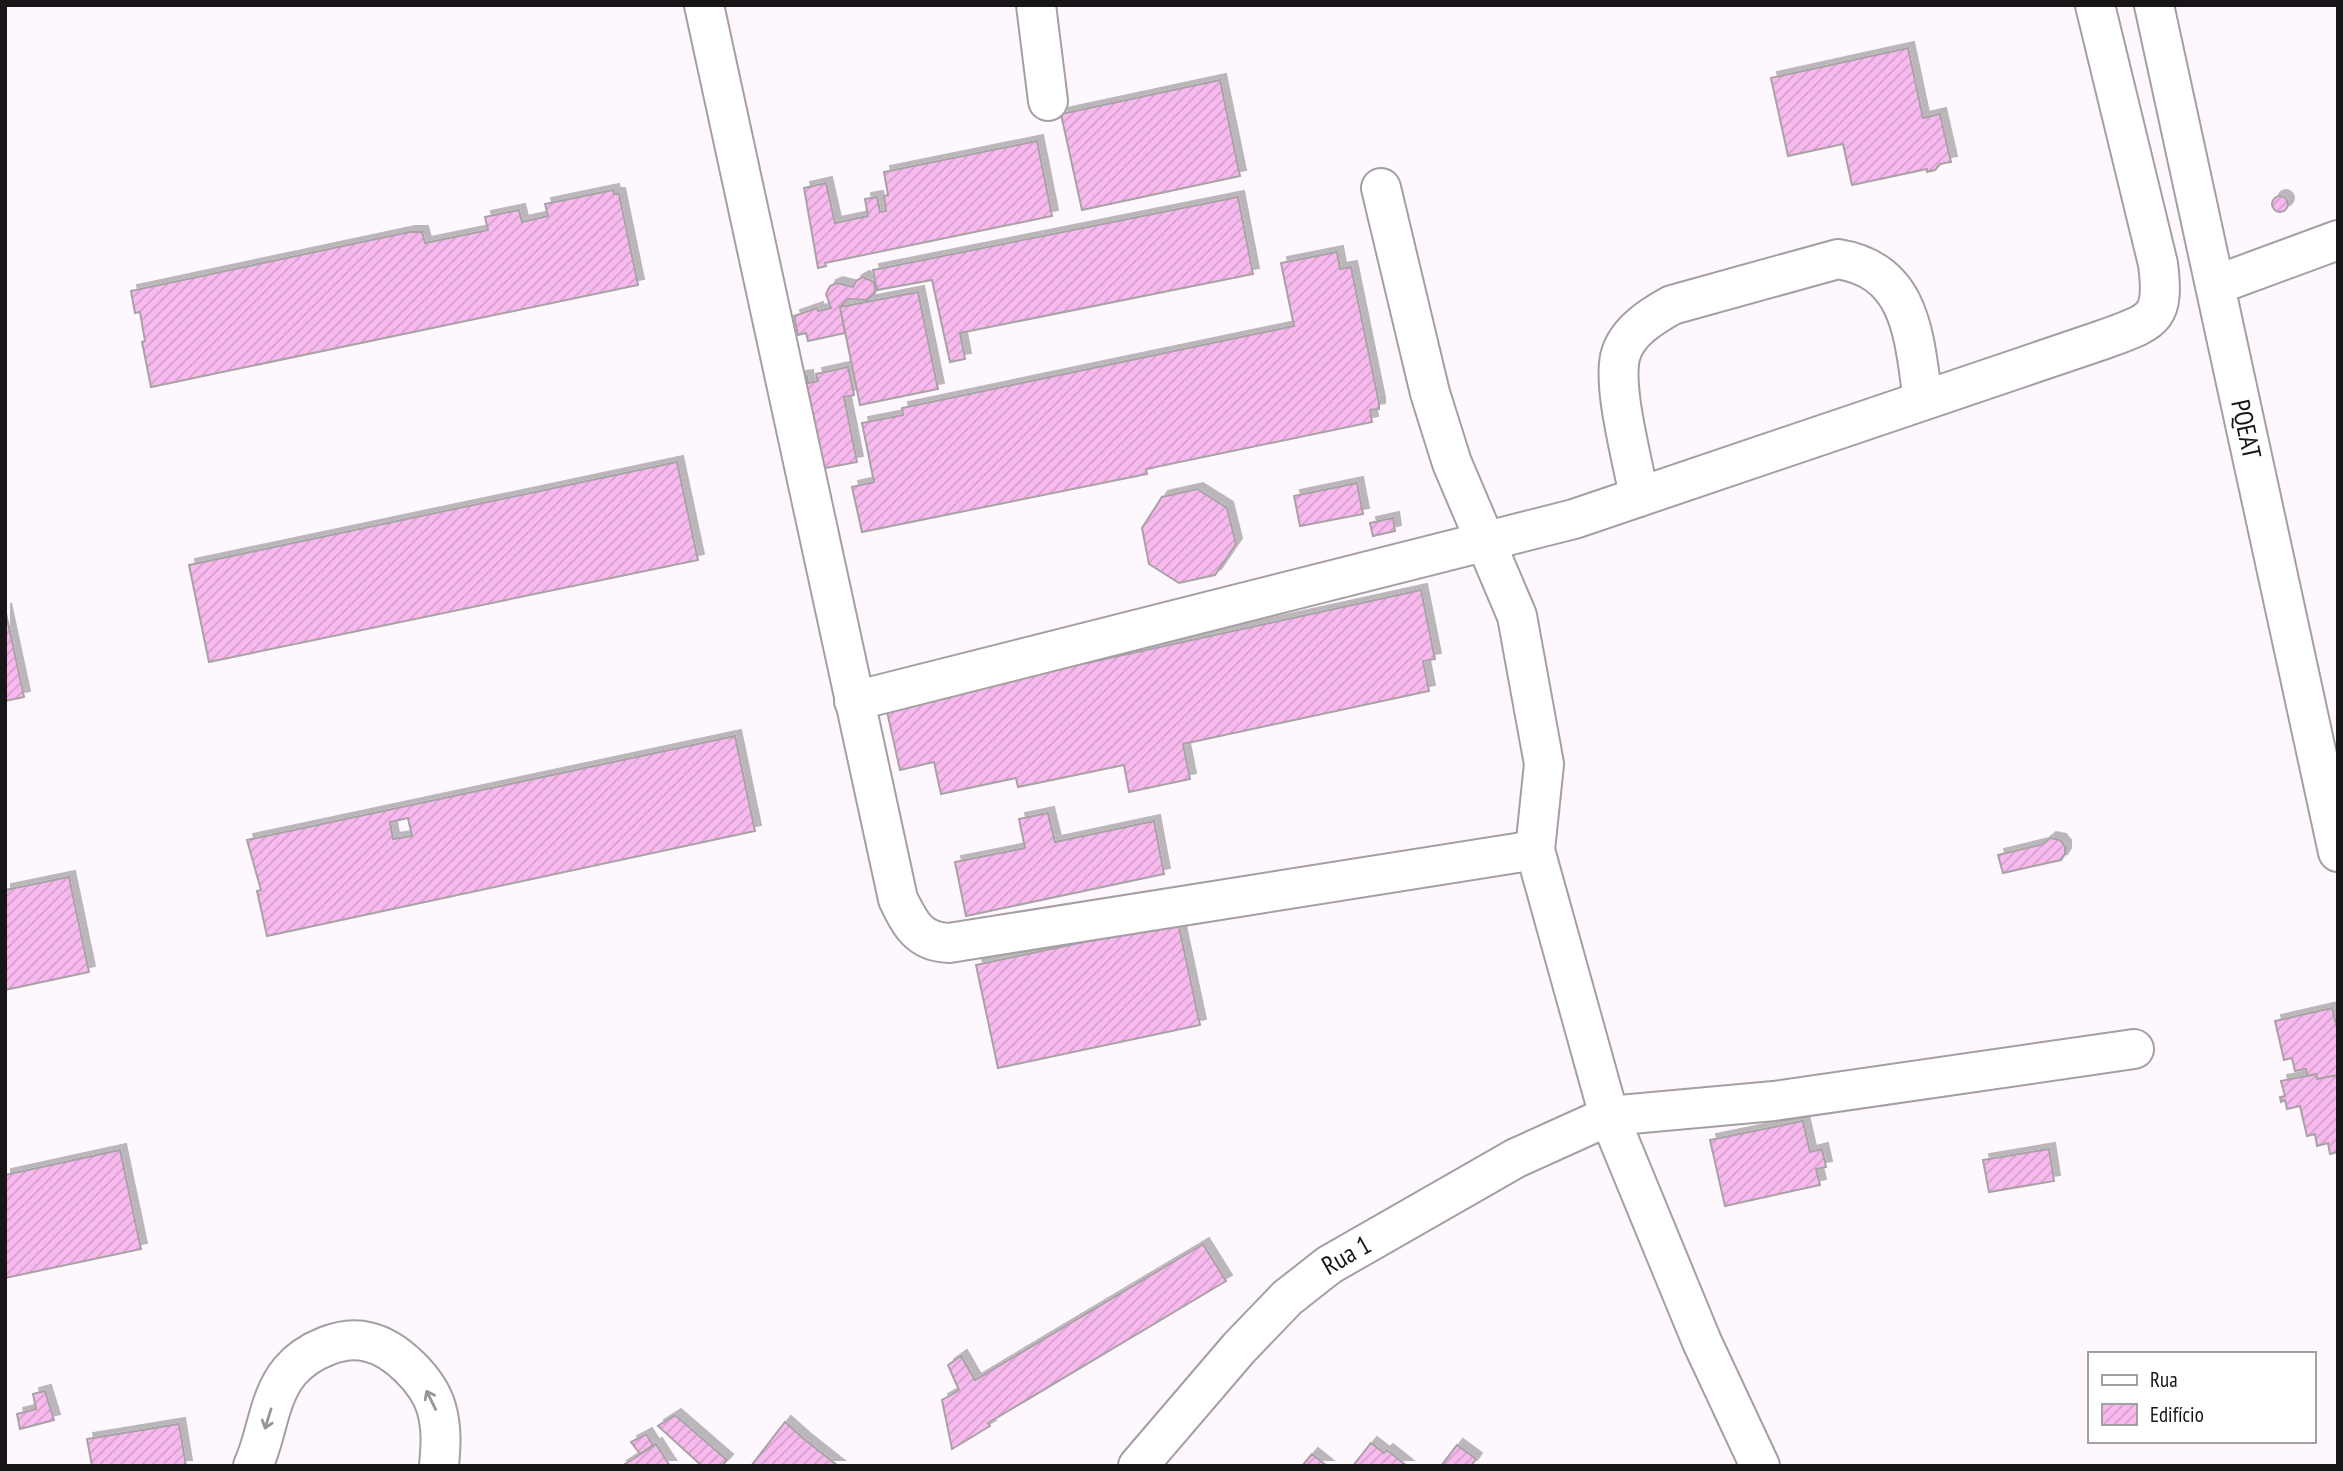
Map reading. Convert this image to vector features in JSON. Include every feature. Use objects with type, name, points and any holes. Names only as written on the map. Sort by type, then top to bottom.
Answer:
[{"type":"street","points":[[704,5],[898,899],[909,924],[925,938],[949,943],[1535,850]]},
{"type":"street","points":[[1036,5],[1048,101]]},
{"type":"street","points":[[854,701],[1574,519],[2123,332],[2147,321],[2158,308],[2162,297],[2158,264],[2095,5]]},
{"type":"street","name":"PQEAT","points":[[2154,5],[2338,852]]},
{"type":"street","points":[[1381,188],[1430,393],[1452,463],[1517,617],[1544,764],[1535,850],[1609,1116],[1702,1342],[1760,1466]]},
{"type":"street","points":[[2216,285],[2338,240]]},
{"type":"street","points":[[1639,497],[1619,378],[1620,355],[1632,335],[1650,317],[1672,305],[1838,259],[1860,263],[1894,289],[1905,309],[1923,400]]},
{"type":"street","name":"Rua 1","points":[[1138,1466],[1239,1348],[1287,1298],[1329,1265],[1516,1158],[1609,1116],[1774,1101],[2134,1049]]},
{"type":"street","points":[[253,1466],[271,1409],[290,1371],[314,1351],[341,1342],[368,1342],[397,1357],[420,1379],[436,1405],[442,1439],[439,1466]]},
{"type":"building","points":[[1908,48],[1923,118],[1940,114],[1951,162],[1940,164],[1935,170],[1927,172],[1927,169],[1852,185],[1843,144],[1788,156],[1771,78]]},
{"type":"building","points":[[1220,80],[1240,176],[1082,210],[1061,114]]},
{"type":"building","points":[[1037,141],[1052,216],[825,263],[826,266],[818,268],[804,188],[826,183],[835,223],[868,216],[865,199],[877,197],[880,212],[886,211],[884,196],[888,195],[884,172]]},
{"type":"building","points":[[613,190],[614,194],[619,194],[638,285],[151,387],[142,342],[145,341],[140,312],[135,313],[131,291],[409,232],[422,232],[425,243],[488,230],[485,217],[519,210],[522,222],[548,216],[545,204]]},
{"type":"building","points":[[2280,196],[2288,204],[2280,212],[2272,204]]},
{"type":"building","points":[[1238,197],[1253,274],[960,333],[965,359],[950,362],[932,280],[877,290],[873,270]]},
{"type":"building","points":[[1337,252],[1340,269],[1351,267],[1379,403],[1379,409],[1370,410],[1372,422],[1146,469],[1147,474],[862,532],[852,487],[874,482],[862,423],[903,415],[902,408],[1294,326],[1281,263]]},
{"type":"building","points":[[863,277],[874,282],[875,293],[867,300],[848,299],[840,307],[845,333],[808,341],[806,333],[798,335],[794,316],[817,308],[818,311],[831,308],[826,294],[830,286],[837,283],[853,287],[856,281]]},
{"type":"building","points":[[918,292],[938,389],[860,405],[840,307]]},
{"type":"building","points":[[848,367],[854,395],[844,397],[857,462],[794,474],[775,381],[807,376],[808,383],[818,381],[816,374]]},
{"type":"building","points":[[677,462],[698,560],[209,662],[189,565]]},
{"type":"building","points":[[1357,483],[1363,514],[1300,526],[1294,496]]},
{"type":"building","points":[[1197,489],[1227,508],[1236,544],[1215,575],[1179,583],[1149,564],[1142,528],[1162,497]]},
{"type":"building","points":[[1393,518],[1395,531],[1373,536],[1370,523]]},
{"type":"building","points":[[1421,590],[1435,659],[1423,661],[1429,691],[1183,744],[1190,779],[1129,792],[1124,765],[1018,787],[1016,778],[941,794],[934,762],[900,770],[886,707]]},
{"type":"building","points":[[5,609],[24,697],[5,701]]},
{"type":"building","points":[[735,736],[755,831],[267,936],[257,891],[261,890],[247,840]],"holes":[[[408,818],[412,836],[393,839],[390,822]]]},
{"type":"building","points":[[1048,813],[1055,842],[1154,821],[1164,874],[966,916],[955,862],[1025,848],[1019,819]]},
{"type":"building","points":[[2050,838],[2060,840],[2065,846],[2065,854],[2061,860],[2003,873],[1998,855],[2043,844]]},
{"type":"building","points":[[69,877],[89,972],[5,990],[5,890]]},
{"type":"building","points":[[1178,922],[1200,1025],[998,1068],[976,965]]},
{"type":"building","points":[[2332,1008],[2338,1032],[2338,1075],[2317,1079],[2316,1074],[2307,1076],[2306,1069],[2295,1071],[2292,1058],[2284,1060],[2275,1021]]},
{"type":"building","points":[[2316,1074],[2317,1079],[2338,1075],[2338,1152],[2330,1154],[2328,1143],[2317,1146],[2315,1134],[2307,1136],[2300,1106],[2287,1109],[2285,1100],[2281,1102],[2280,1097],[2285,1096],[2281,1081]]},
{"type":"building","points":[[1803,1121],[1810,1152],[1822,1149],[1826,1167],[1816,1169],[1820,1185],[1725,1206],[1710,1140]]},
{"type":"building","points":[[2049,1149],[2054,1181],[1989,1192],[1983,1160]]},
{"type":"building","points":[[120,1150],[141,1249],[5,1278],[5,1175]]},
{"type":"building","points":[[1203,1244],[1226,1281],[988,1423],[990,1426],[952,1449],[942,1400],[959,1390],[948,1365],[961,1356],[975,1380]]},
{"type":"building","points":[[45,1391],[54,1420],[20,1429],[17,1414],[36,1409],[33,1394]]},
{"type":"building","points":[[675,1415],[727,1460],[722,1466],[702,1466],[658,1426]]},
{"type":"building","points":[[785,1422],[804,1439],[838,1466],[751,1466]]},
{"type":"building","points":[[179,1424],[186,1466],[92,1466],[87,1439]]},
{"type":"building","points":[[646,1434],[653,1445],[640,1454],[631,1442]]},
{"type":"building","points":[[1371,1443],[1384,1453],[1387,1450],[1407,1466],[1353,1466]]},
{"type":"building","points":[[656,1444],[670,1466],[622,1466]]},
{"type":"building","points":[[1457,1445],[1476,1459],[1471,1466],[1441,1466]]},
{"type":"building","points":[[1312,1454],[1327,1466],[1302,1466]]}]
